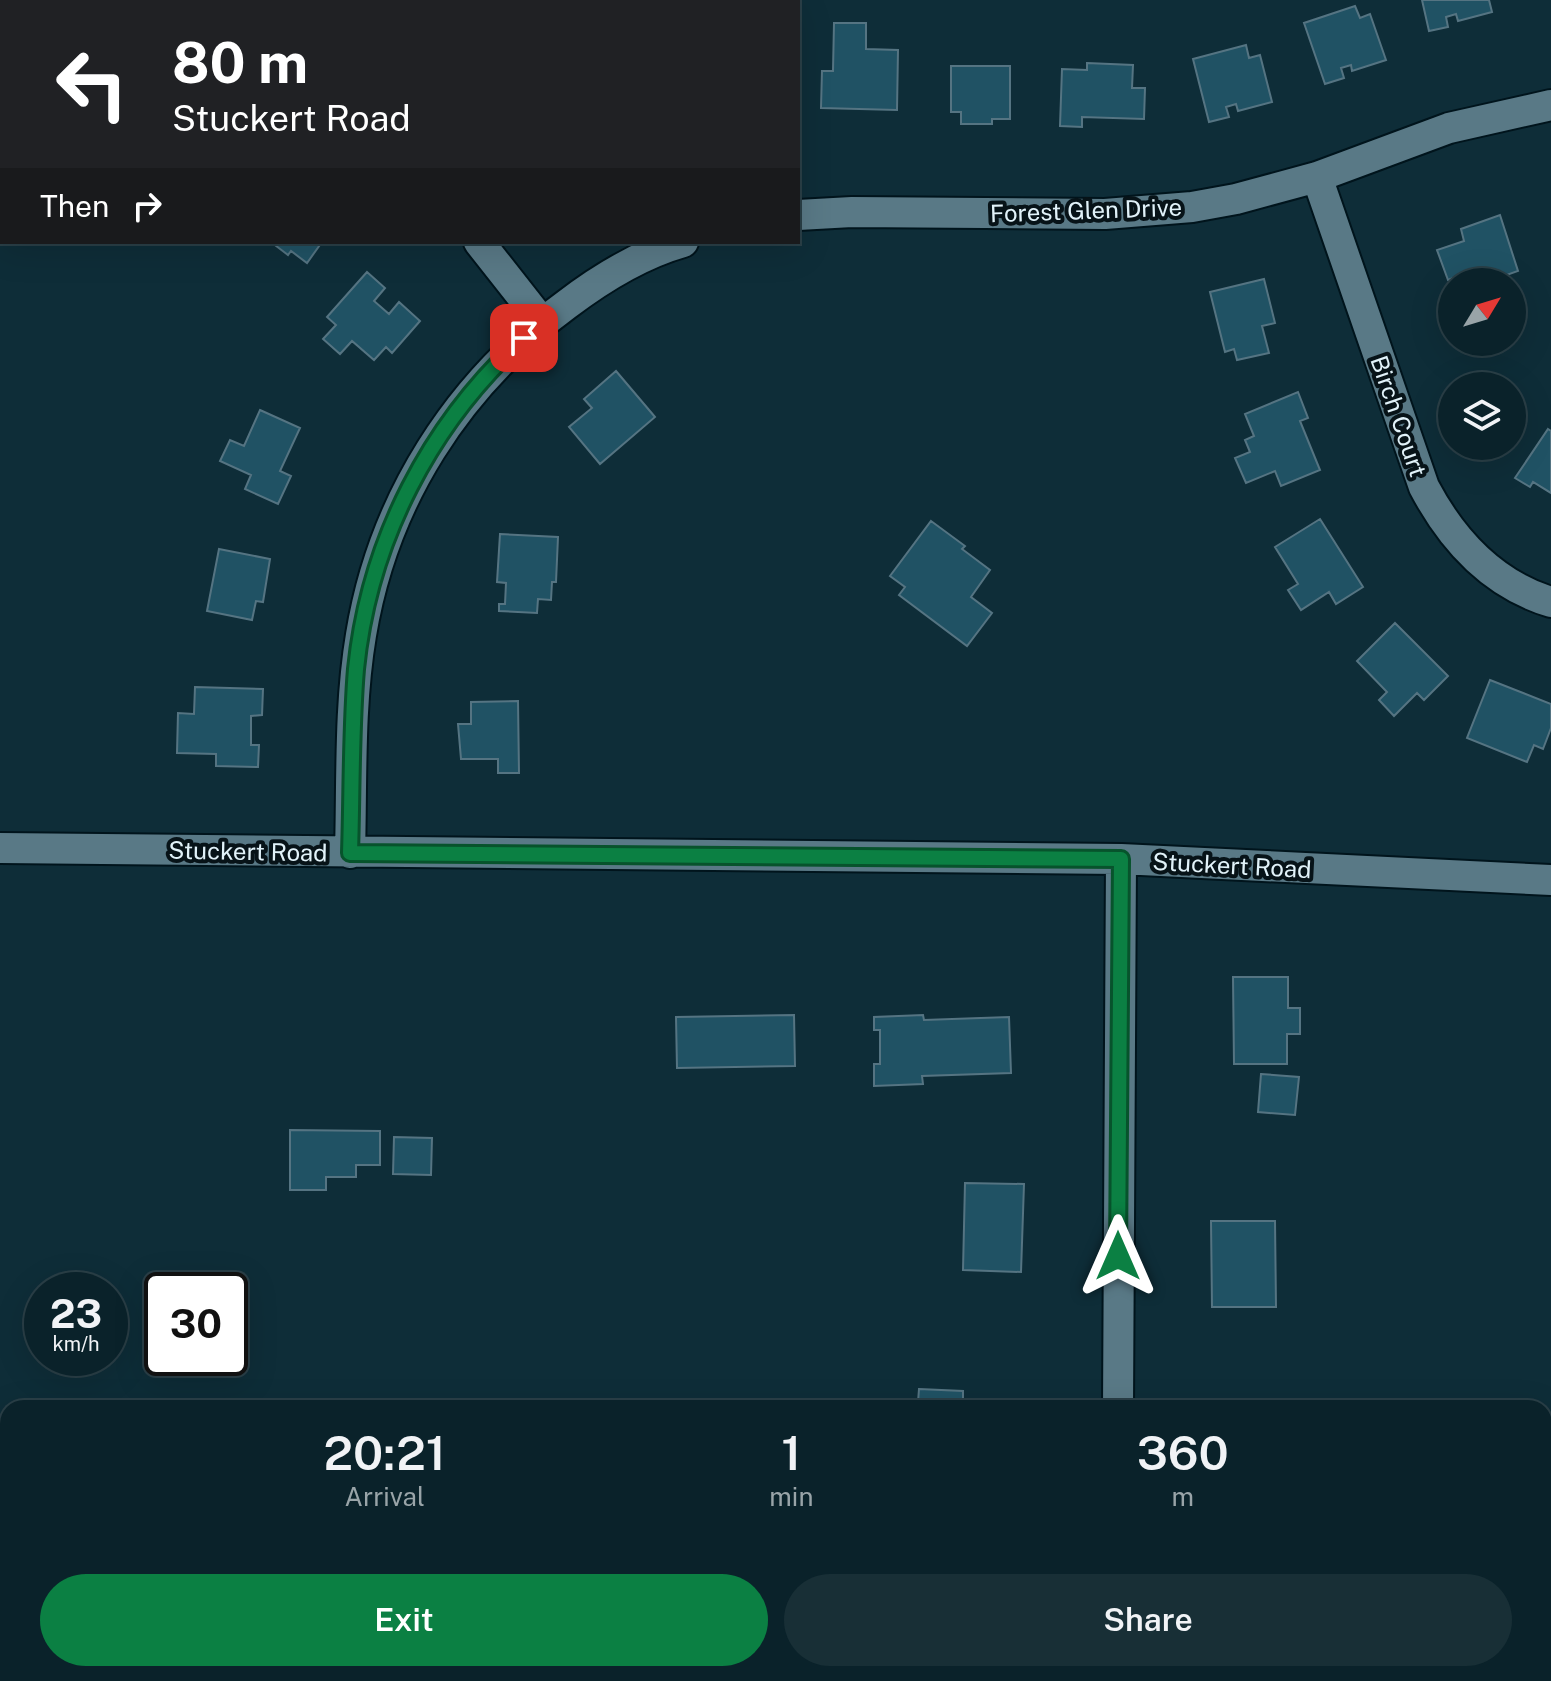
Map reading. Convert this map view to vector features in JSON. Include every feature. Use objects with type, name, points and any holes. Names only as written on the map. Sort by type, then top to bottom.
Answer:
[{"type":"street","name":"Forest Glen Drive","points":[[800,215],[852,212],[1148,212],[1236,199],[1317,177],[1449,128],[1551,105]]},
{"type":"street","name":"Birch Court","points":[[1317,177],[1424,487],[1439,516],[1466,551],[1491,572],[1551,602]]},
{"type":"street","points":[[481,244],[542,322]]},
{"type":"street","points":[[350,853],[356,670],[368,599],[400,504],[431,447],[469,394],[506,354],[542,322],[615,273],[679,244]]},
{"type":"street","name":"Stuckert Road","points":[[0,848],[1121,859],[1551,880]]},
{"type":"street","points":[[1118,1400],[1121,859]]},
{"type":"building","points":[[1422,0],[1489,0],[1492,12],[1458,21],[1456,14],[1446,17],[1448,27],[1429,31]]},
{"type":"building","points":[[1355,6],[1360,18],[1370,14],[1386,60],[1352,71],[1351,65],[1341,68],[1344,78],[1325,84],[1304,23]]},
{"type":"building","points":[[834,23],[866,23],[866,49],[898,50],[897,110],[821,108],[822,71],[833,71]]},
{"type":"building","points":[[1246,45],[1249,58],[1260,55],[1272,102],[1238,111],[1236,104],[1226,107],[1229,117],[1209,122],[1193,59]]},
{"type":"building","points":[[1087,63],[1133,65],[1132,88],[1145,88],[1144,119],[1082,117],[1082,127],[1060,126],[1062,69],[1087,70]]},
{"type":"building","points":[[951,66],[1010,66],[1010,119],[992,119],[992,124],[961,124],[961,112],[951,112]]},
{"type":"building","points":[[1500,215],[1517,268],[1444,268],[1437,250],[1464,241],[1461,229]]},
{"type":"building","points":[[274,244],[321,244],[307,263],[291,251],[288,255]]},
{"type":"building","points":[[367,272],[385,288],[374,301],[389,314],[399,302],[420,321],[392,353],[386,347],[374,360],[352,341],[340,354],[323,339],[336,325],[327,317]]},
{"type":"building","points":[[1264,279],[1275,323],[1262,326],[1269,353],[1237,360],[1234,349],[1225,352],[1210,292]]},
{"type":"building","points":[[616,371],[655,417],[600,464],[569,427],[592,408],[584,399]]},
{"type":"building","points":[[1298,392],[1308,418],[1300,421],[1320,470],[1281,486],[1275,471],[1246,483],[1235,458],[1250,452],[1245,440],[1254,436],[1245,414]]},
{"type":"building","points":[[260,410],[300,428],[280,471],[291,476],[278,504],[245,489],[251,475],[220,461],[230,440],[244,446]]},
{"type":"building","points":[[1548,429],[1551,431],[1551,493],[1533,482],[1530,487],[1515,478]]},
{"type":"building","points":[[1320,519],[1363,587],[1336,604],[1329,592],[1301,610],[1288,590],[1298,584],[1275,547]]},
{"type":"building","points":[[931,521],[965,546],[962,549],[990,570],[971,597],[992,613],[967,646],[899,595],[905,587],[890,576]]},
{"type":"building","points":[[500,534],[558,537],[556,582],[552,582],[551,600],[538,599],[537,613],[499,611],[499,604],[505,604],[506,583],[497,582]]},
{"type":"building","points":[[219,549],[270,559],[263,602],[256,601],[252,620],[207,611]]},
{"type":"building","points":[[1395,623],[1448,676],[1424,700],[1417,693],[1394,716],[1379,700],[1387,692],[1357,661]]},
{"type":"building","points":[[1490,680],[1551,704],[1551,728],[1543,749],[1534,745],[1527,762],[1467,738]]},
{"type":"building","points":[[195,687],[263,689],[262,715],[251,716],[251,745],[259,745],[258,767],[216,766],[216,754],[177,753],[178,713],[194,714]]},
{"type":"building","points":[[518,701],[519,773],[498,773],[498,759],[461,759],[458,724],[471,724],[471,702]]},
{"type":"building","points":[[1233,977],[1288,977],[1288,1008],[1300,1008],[1300,1034],[1287,1034],[1287,1064],[1234,1064]]},
{"type":"building","points":[[794,1015],[795,1066],[677,1068],[676,1017]]},
{"type":"building","points":[[923,1015],[924,1020],[1009,1017],[1011,1073],[922,1076],[923,1084],[874,1086],[874,1064],[880,1064],[880,1030],[874,1030],[874,1017]]},
{"type":"building","points":[[1261,1074],[1299,1077],[1295,1115],[1258,1112]]},
{"type":"building","points":[[290,1130],[380,1131],[380,1165],[356,1165],[356,1177],[326,1177],[326,1190],[290,1190]]},
{"type":"building","points":[[394,1137],[432,1138],[431,1175],[393,1174]]},
{"type":"building","points":[[965,1183],[1024,1184],[1021,1272],[963,1270]]},
{"type":"building","points":[[1211,1221],[1275,1221],[1276,1307],[1212,1307]]},
{"type":"building","points":[[919,1389],[963,1391],[963,1400],[918,1400]]},
{"type":"route","points":[[524,338],[469,394],[431,447],[400,504],[388,534],[368,599],[356,670],[350,853],[1121,859],[1118,1256]]}]
